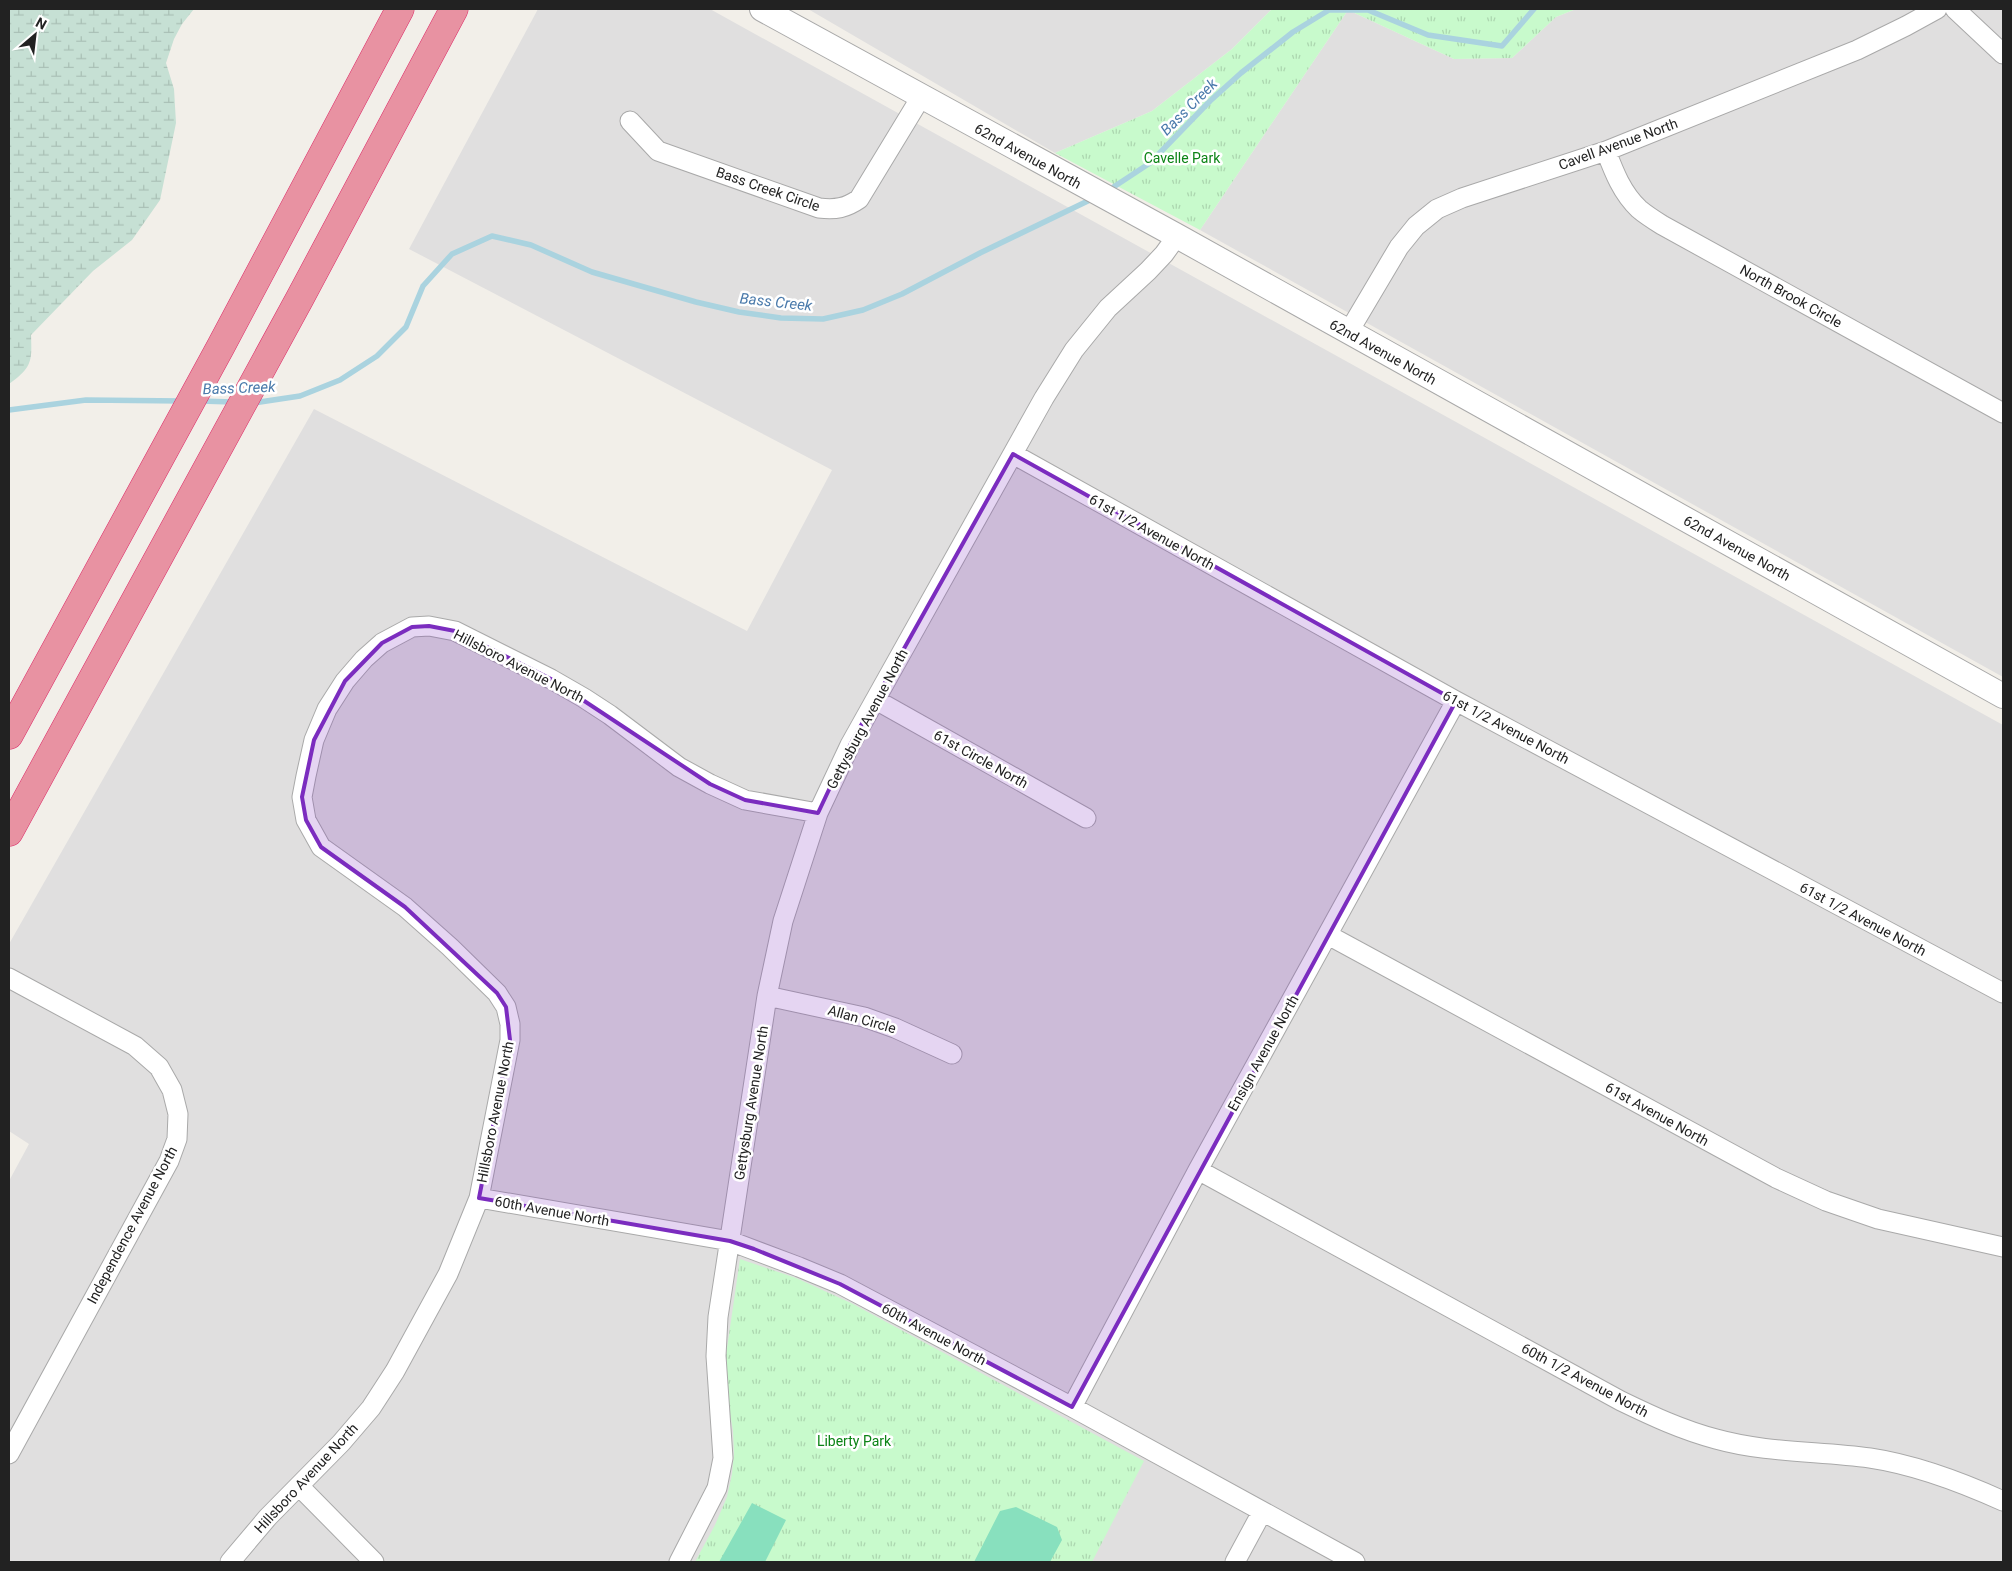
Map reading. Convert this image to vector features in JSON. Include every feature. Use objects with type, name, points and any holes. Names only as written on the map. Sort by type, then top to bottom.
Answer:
[{"type":"highway","points":[[9,735],[222,346],[400,9]]},
{"type":"highway","points":[[9,832],[295,307],[454,9]]},
{"type":"street","name":"62nd Avenue North","points":[[762,9],[1176,236],[2003,696]]},
{"type":"street","name":"Cavell Avenue North","points":[[1348,333],[1399,246],[1416,226],[1438,210],[1462,198],[1606,151],[1857,50],[1937,9]]},
{"type":"street","points":[[1955,9],[2003,54]]},
{"type":"street","name":"Bass Creek Circle","points":[[630,121],[658,151],[819,208],[833,209],[848,207],[859,199],[921,97]]},
{"type":"street","name":"North Brook Circle","points":[[1606,151],[1615,175],[1626,194],[1639,209],[1662,225],[2003,413]]},
{"type":"street","name":"Gettysburg Avenue North","points":[[679,1562],[717,1488],[723,1458],[716,1356],[718,1317],[767,996],[783,921],[818,813],[850,746],[1044,398],[1074,350],[1108,308],[1148,271],[1164,254],[1176,236]]},
{"type":"street","name":"61st 1/2 Avenue North","points":[[1013,454],[1456,700],[2003,993]]},
{"type":"street","name":"Hillsboro Avenue North","points":[[230,1562],[268,1517],[371,1408],[390,1379],[448,1274],[479,1198],[510,1040],[510,1024],[506,1007],[496,993],[406,907],[321,847],[306,820],[302,797],[314,740],[327,709],[345,681],[364,659],[382,643],[396,634],[412,627],[429,626],[455,630],[584,698],[610,715],[679,767],[710,784],[745,800],[818,813]]},
{"type":"street","name":"61st Circle North","points":[[876,700],[1086,818]]},
{"type":"street","name":"Ensign Avenue North","points":[[1072,1407],[1198,1170],[1456,700]]},
{"type":"street","name":"61st Avenue North","points":[[1328,935],[1776,1178],[1826,1201],[1878,1219],[2003,1246]]},
{"type":"street","name":"Independence Avenue North","points":[[9,978],[136,1046],[159,1067],[172,1090],[178,1114],[177,1139],[169,1161],[9,1454]]},
{"type":"street","name":"Allan Circle","points":[[767,996],[864,1017],[895,1028],[952,1054]]},
{"type":"street","name":"60th 1/2 Avenue North","points":[[1198,1170],[1613,1396],[1668,1424],[1717,1440],[1766,1449],[1871,1458],[1921,1469],[1970,1486],[2003,1501]]},
{"type":"street","name":"60th Avenue North","points":[[479,1198],[730,1241],[840,1284],[1072,1407],[1355,1562]]},
{"type":"street","points":[[299,1486],[374,1562]]},
{"type":"street","points":[[1235,1562],[1262,1512]]},
{"type":"highlighted area","points":[[1013,454],[1456,701],[1072,1407],[840,1284],[754,1249],[730,1241],[479,1198],[510,1040],[506,1007],[497,993],[405,907],[321,847],[306,820],[302,797],[314,740],[345,681],[382,643],[412,627],[429,626],[455,631],[551,679],[710,784],[745,800],[818,813],[850,745]]},
{"type":"shaded area","points":[[538,9],[710,9],[2003,725],[2003,1562],[9,1562],[9,1181],[29,1144],[9,1131],[9,944],[314,409],[747,631],[832,470],[409,249]]},
{"type":"shaded area","points":[[808,9],[1272,9],[1232,49],[1152,111],[1055,153]]},
{"type":"shaded area","points":[[1576,9],[2003,9],[2003,677],[1200,230],[1348,10],[1454,59],[1512,58],[1556,17]]},
{"type":"green space","points":[[9,9],[194,9],[182,24],[174,39],[166,63],[174,89],[176,123],[160,200],[132,240],[93,271],[31,335],[31,358],[29,363],[22,373],[9,384]]},
{"type":"green space","name":"Cavelle Park","points":[[1272,9],[1576,9],[1556,17],[1512,58],[1454,59],[1348,10],[1200,230],[1055,153],[1152,111],[1232,49]]},
{"type":"green space","name":"Liberty Park","points":[[740,1259],[796,1278],[851,1303],[1144,1461],[1092,1562],[695,1562],[715,1525],[727,1497],[732,1474],[734,1453],[733,1431],[729,1407],[726,1355]]},
{"type":"green space","points":[[752,1503],[786,1520],[765,1562],[719,1562]]},
{"type":"green space","points":[[1016,1507],[1057,1527],[1062,1540],[1050,1562],[974,1562],[1000,1511]]},
{"type":"waterway","name":"Bass Creek","points":[[1109,190],[1150,163],[1210,101],[1241,73],[1293,32],[1329,10],[1368,10],[1428,35],[1502,46],[1534,9]]},
{"type":"waterway","name":"Bass Creek","points":[[253,403],[300,396],[340,380],[377,356],[406,327],[423,286],[452,254],[492,236],[531,245],[592,272],[696,302],[739,312],[781,318],[823,319],[863,310],[902,294],[980,253],[1094,198]]},
{"type":"waterway","name":"Bass Creek","points":[[9,410],[86,400],[183,401]]},
{"type":"waterway","name":"Bass Creek","points":[[200,401],[233,402]]}]
